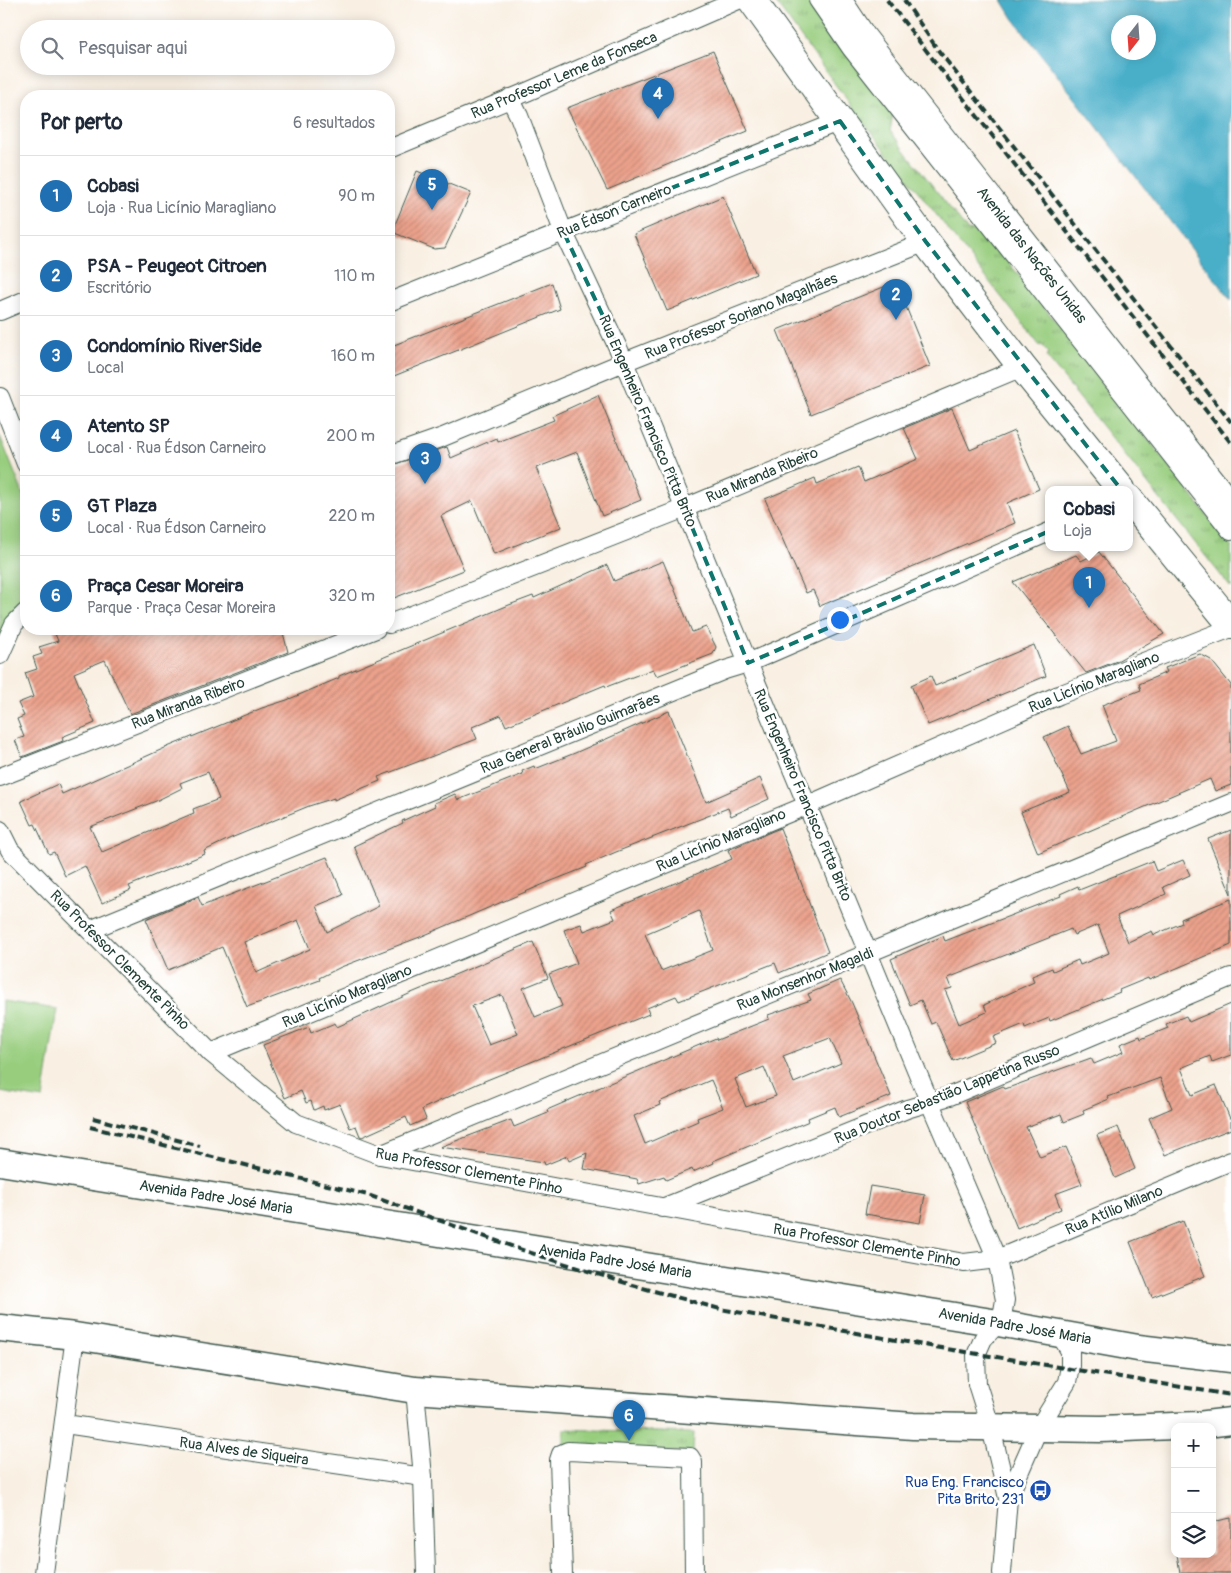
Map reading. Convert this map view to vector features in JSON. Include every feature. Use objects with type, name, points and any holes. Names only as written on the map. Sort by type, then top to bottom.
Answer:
[{"type":"highway","points":[[752,0],[926,242],[1022,367],[1119,486]]},
{"type":"highway","name":"Avenida das Nações Unidas","points":[[837,0],[863,39],[1231,508]]},
{"type":"highway","points":[[1133,505],[1231,626]]},
{"type":"main road","name":"Avenida Padre José Maria","points":[[0,1162],[998,1322],[1138,1348],[1231,1359]]},
{"type":"main road","points":[[0,1328],[75,1336],[416,1390],[768,1417],[991,1428],[1101,1429],[1198,1425],[1231,1421]]},
{"type":"street","name":"Rua Professor Leme da Fonseca","points":[[395,146],[738,0]]},
{"type":"street","points":[[818,0],[851,48],[1231,531]]},
{"type":"street","name":"Rua Engenheiro Francisco Pitta Brito","points":[[510,98],[519,116],[563,231],[624,362],[930,1103],[997,1259],[1006,1300],[998,1322],[984,1338],[976,1355],[978,1384],[1008,1498],[1002,1573]]},
{"type":"street","name":"Rua Édson Carneiro","points":[[395,300],[840,121]]},
{"type":"street","name":"Rua Professor Soriano Magalhães","points":[[395,454],[444,438],[624,362],[926,242]]},
{"type":"street","points":[[0,311],[20,303]]},
{"type":"street","name":"Rua Miranda Ribeiro","points":[[395,622],[685,508],[1022,367]]},
{"type":"street","points":[[0,397],[20,445]]},
{"type":"street","name":"Rua General Bráulio Guimarães","points":[[90,930],[725,670],[748,663],[1045,534]]},
{"type":"street","points":[[0,655],[14,624],[20,618]]},
{"type":"street","name":"Rua Licínio Maragliano","points":[[212,1053],[808,805],[1059,695],[1231,626]]},
{"type":"street","name":"Rua Miranda Ribeiro","points":[[0,777],[361,635]]},
{"type":"street","name":"Rua Monsenhor Magaldi","points":[[380,1155],[1231,803]]},
{"type":"street","name":"Rua Professor Clemente Pinho","points":[[0,830],[10,850],[212,1053],[296,1123],[380,1155],[964,1263],[997,1259]]},
{"type":"street","name":"Rua Doutor Sebastião Lappetina Russo","points":[[661,1208],[908,1109],[930,1103],[1231,977]]},
{"type":"street","name":"Rua Atílio Milano","points":[[997,1259],[1231,1161]]},
{"type":"street","name":"Rua Engenheiro Francisco Pitta Brito","points":[[1008,1498],[1039,1427],[1066,1382],[1070,1366],[1070,1351],[1059,1333]]},
{"type":"street","points":[[44,1573],[75,1336]]},
{"type":"street","points":[[416,1390],[423,1477],[426,1573]]},
{"type":"street","name":"Rua Alves de Siqueira","points":[[65,1424],[423,1477]]},
{"type":"street","points":[[563,1573],[559,1460],[561,1454],[568,1451],[683,1455],[690,1457],[693,1462],[694,1573]]},
{"type":"highlighted area","points":[[840,121],[926,242],[1127,497],[748,663],[619,350],[563,231]]},
{"type":"green space","points":[[774,0],[810,0],[893,114],[890,131],[967,230],[984,232],[989,238],[985,241],[990,247],[994,244],[1078,350],[1106,390],[1124,408],[1231,546],[1231,588],[1046,356],[1049,353],[1042,345],[1040,346],[853,109]]},
{"type":"green space","points":[[0,436],[20,486],[20,620],[0,655]]},
{"type":"green space","points":[[2,1001],[57,1009],[43,1099],[0,1092]]},
{"type":"green space","points":[[564,1429],[694,1433],[693,1452],[564,1449]]},
{"type":"water","points":[[1002,0],[1231,0],[1231,300],[1013,18]]},
{"type":"building","points":[[713,51],[748,131],[607,190],[567,108]]},
{"type":"building","points":[[417,171],[471,193],[445,248],[434,249],[395,233],[395,225]]},
{"type":"building","points":[[723,196],[756,274],[667,311],[634,234]]},
{"type":"building","points":[[896,282],[930,366],[811,414],[777,330]]},
{"type":"building","points":[[552,283],[560,309],[395,376],[395,345]]},
{"type":"building","points":[[598,395],[641,500],[602,516],[577,452],[536,468],[561,527],[494,554],[472,501],[441,516],[464,570],[395,598],[395,464],[447,447],[451,458],[497,438],[498,442],[554,420],[552,416]]},
{"type":"building","points":[[952,408],[970,450],[1014,431],[1039,489],[1007,503],[1015,523],[820,606],[813,590],[806,593],[765,499],[815,478],[817,484],[858,467],[864,482],[918,459],[904,428]]},
{"type":"building","points":[[1099,552],[1164,634],[1117,661],[1086,673],[1013,582],[1076,555],[1081,561]]},
{"type":"building","points":[[663,561],[692,632],[706,627],[716,647],[713,654],[657,676],[653,669],[606,687],[605,685],[506,726],[501,715],[472,727],[477,739],[378,777],[380,781],[334,800],[334,798],[309,806],[231,838],[204,851],[205,854],[129,886],[131,890],[102,903],[85,866],[65,876],[54,852],[49,854],[35,824],[32,825],[21,801],[58,784],[62,794],[165,748],[262,708],[287,700],[339,678],[339,676],[509,605],[533,596],[534,598],[607,565],[614,581]],"holes":[[[208,772],[219,799],[193,809],[194,813],[102,852],[90,827],[156,801],[182,788],[180,783]]]},
{"type":"building","points":[[56,635],[284,635],[288,652],[130,714],[105,660],[74,673],[95,723],[62,737],[63,741],[22,757],[15,740],[24,737],[17,719],[24,716],[18,703],[33,697],[25,673],[37,669],[33,657],[42,654],[39,647],[58,641]]},
{"type":"building","points":[[1034,645],[1046,676],[928,725],[911,685],[931,676],[935,686]]},
{"type":"building","points":[[1200,654],[1211,660],[1231,685],[1231,785],[1215,791],[1210,779],[1038,853],[1021,812],[1070,792],[1044,737],[1068,726],[1081,754],[1116,741],[1102,705],[1141,690],[1139,684],[1167,672],[1165,668]]},
{"type":"building","points":[[669,711],[706,802],[760,778],[769,799],[731,816],[728,808],[616,852],[586,865],[587,867],[420,937],[341,967],[319,978],[320,980],[247,1007],[222,947],[168,970],[146,919],[198,897],[202,906],[327,857],[343,895],[316,906],[327,932],[379,906],[354,846],[403,823],[402,821],[435,806],[434,803],[455,794],[458,800],[523,774],[522,771],[534,766],[535,769]],"holes":[[[298,920],[310,949],[256,973],[244,942]]]},
{"type":"building","points":[[780,828],[828,952],[779,973],[775,963],[679,1001],[676,996],[647,1008],[649,1014],[477,1084],[422,1109],[426,1119],[410,1126],[406,1117],[362,1137],[356,1126],[350,1128],[340,1104],[324,1110],[323,1106],[314,1110],[311,1101],[306,1103],[301,1091],[285,1098],[263,1045],[309,1027],[311,1033],[335,1023],[337,1027],[409,994],[533,942],[548,978],[523,988],[535,1017],[562,1006],[549,974],[577,963],[564,930],[581,924],[584,931],[615,919],[611,910],[732,859],[728,850]],"holes":[[[699,911],[713,950],[661,971],[645,934]],[[502,995],[518,1034],[489,1045],[472,1006]]]},
{"type":"building","points":[[1231,830],[1231,894],[1208,839]]},
{"type":"building","points":[[1183,860],[1190,875],[1163,887],[1166,894],[1117,916],[1128,942],[1152,931],[1154,935],[1182,923],[1181,919],[1231,899],[1231,945],[1149,980],[1148,978],[1119,990],[1120,992],[1050,1021],[1049,1018],[1025,1028],[1024,1024],[993,1037],[996,1043],[953,1061],[936,1022],[931,1024],[921,1000],[910,1005],[891,959],[943,936],[945,941],[1061,896],[1060,894],[1078,886],[1079,890],[1152,861],[1156,871]],"holes":[[[1098,925],[1109,953],[1080,965],[1078,960],[1053,971],[1052,968],[1032,976],[1034,982],[984,1005],[987,1012],[959,1024],[945,990],[952,988],[948,978],[1071,929],[1074,935]]]},
{"type":"building","points":[[840,980],[852,1003],[891,1096],[839,1117],[835,1107],[808,1118],[809,1121],[713,1161],[714,1163],[693,1172],[692,1169],[666,1180],[664,1176],[639,1184],[637,1179],[584,1169],[587,1153],[569,1161],[567,1156],[545,1165],[544,1162],[440,1147],[511,1120],[514,1127],[548,1113],[547,1110],[570,1100],[716,1038],[717,1040],[769,1019],[768,1015],[811,1000],[808,994]],"holes":[[[830,1038],[841,1063],[794,1083],[783,1056]],[[764,1067],[776,1096],[746,1107],[735,1079]],[[711,1080],[723,1108],[697,1118],[698,1121],[645,1144],[634,1116],[660,1105],[659,1102]]]},
{"type":"building","points":[[1231,1004],[1231,1055],[1212,1062],[1210,1056],[1181,1068],[1192,1095],[1216,1085],[1231,1121],[1231,1129],[1165,1155],[1149,1118],[1172,1108],[1160,1078],[1108,1097],[1109,1099],[1083,1110],[1084,1114],[1064,1122],[1061,1114],[1026,1127],[1040,1157],[1066,1147],[1082,1184],[1055,1194],[1061,1209],[1017,1228],[965,1102],[1003,1086],[1005,1089],[1091,1058],[1094,1064],[1123,1052],[1120,1044],[1140,1036],[1141,1039],[1168,1028],[1166,1024],[1186,1016],[1189,1022]]},
{"type":"building","points":[[1118,1127],[1135,1169],[1115,1178],[1097,1135]]},
{"type":"building","points":[[870,1186],[925,1195],[920,1223],[865,1214]]},
{"type":"building","points":[[1183,1221],[1205,1276],[1152,1297],[1130,1242]]},
{"type":"building","points":[[1231,1518],[1231,1573],[1180,1573],[1178,1558],[1216,1558],[1216,1521]]},
{"type":"railway","points":[[887,0],[1231,443]]},
{"type":"railway","points":[[904,0],[938,50],[1231,422]]},
{"type":"railway","points":[[93,1118],[200,1146]]},
{"type":"railway","points":[[90,1127],[368,1195],[525,1251],[632,1285],[720,1309],[941,1348],[1231,1395]]},
{"type":"place","name":"Atento SP","points":[[658,119]]},
{"type":"place","name":"GT Plaza","points":[[432,210]]},
{"type":"place","name":"PSA - Peugeot Citroen","points":[[896,320]]},
{"type":"place","name":"Condomínio RiverSide","points":[[425,484]]},
{"type":"place","name":"Cobasi","points":[[1089,608]]},
{"type":"place","name":"Praça Cesar Moreira","points":[[629,1441]]},
{"type":"place","name":"Rua Eng. Francisco Pita Brito, 231","points":[[1040,1491]]}]
